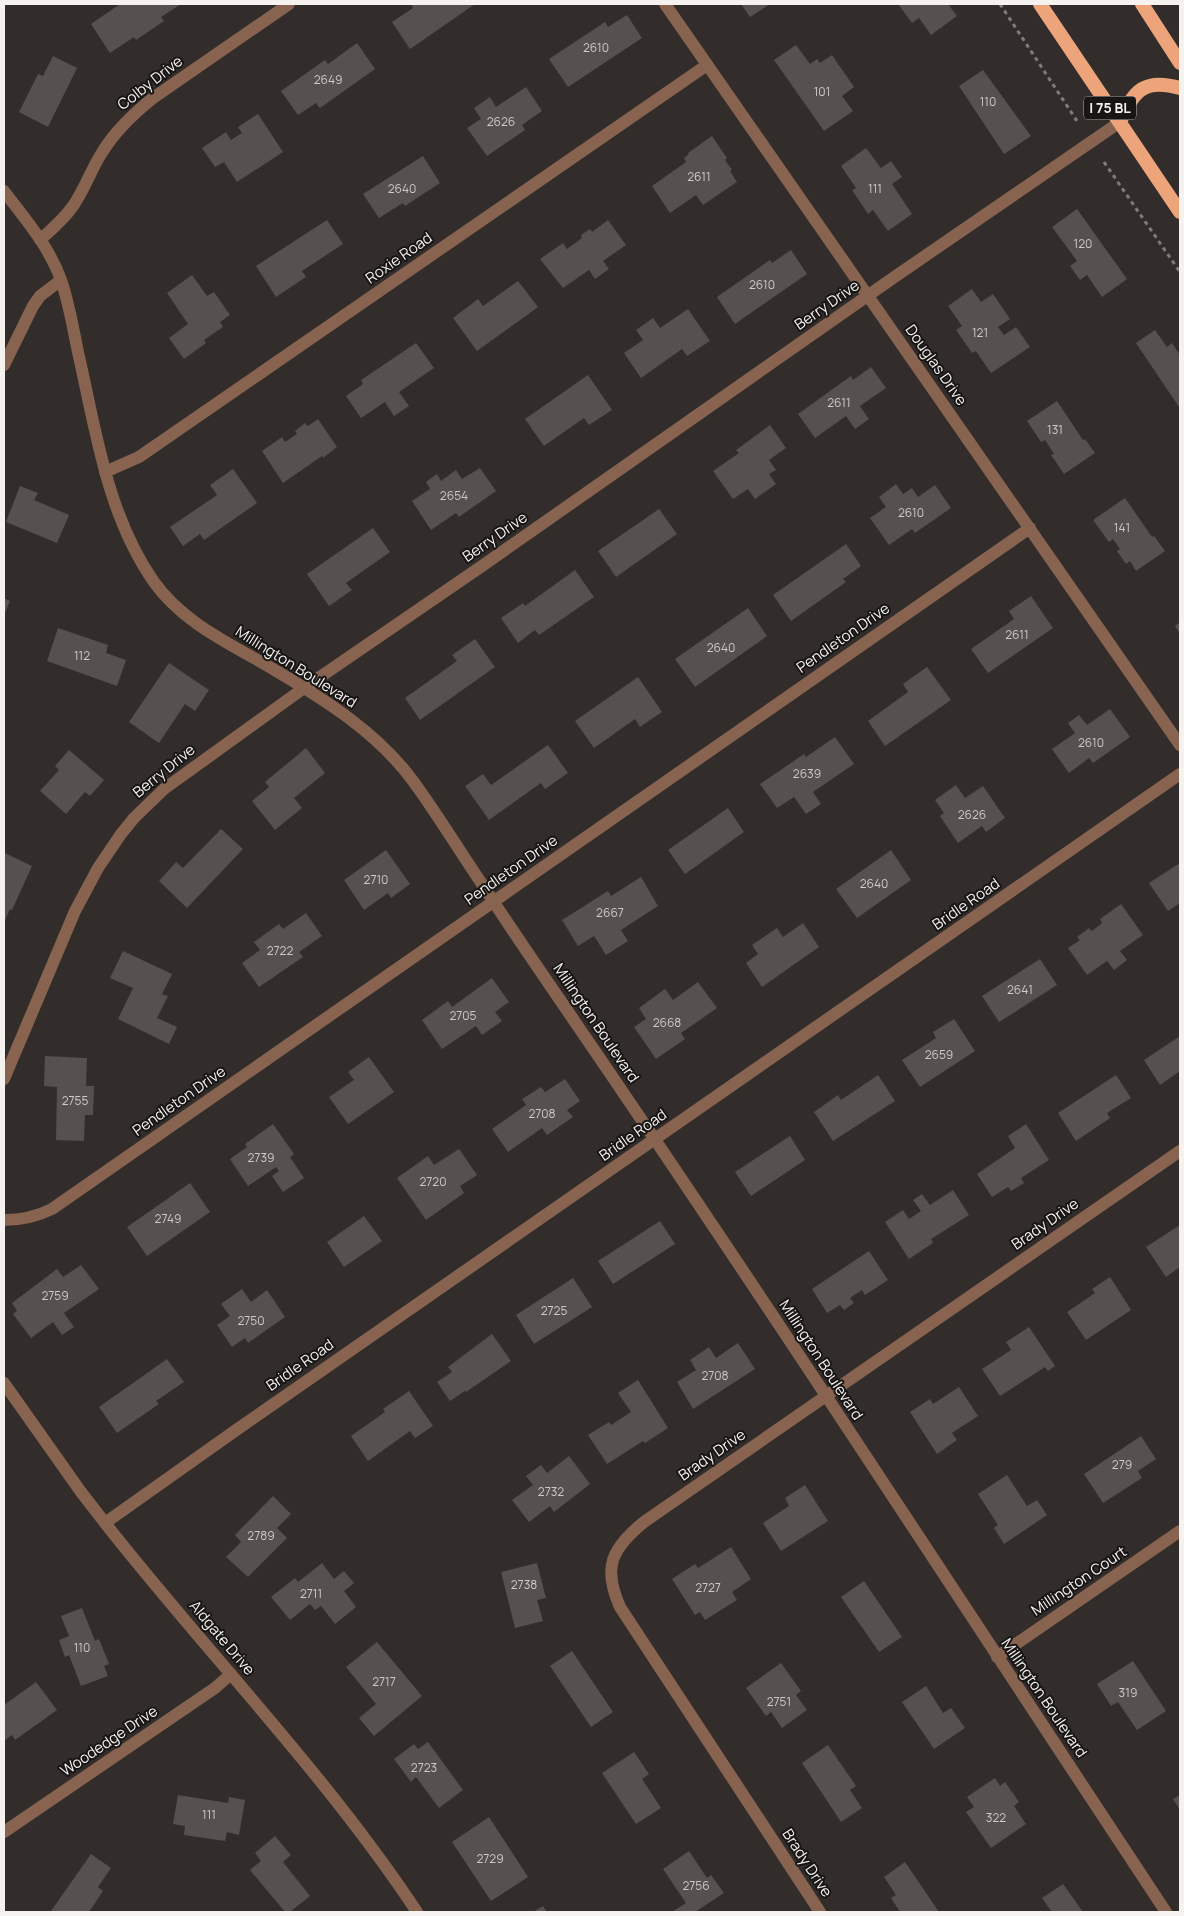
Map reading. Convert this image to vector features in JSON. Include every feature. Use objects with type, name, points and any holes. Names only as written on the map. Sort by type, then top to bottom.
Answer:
[{"type":"highway","name":"I 75 BL","points":[[1040,4],[1180,212]]},
{"type":"highway","points":[[1142,4],[1180,63]]},
{"type":"highway","points":[[1120,122],[1135,94],[1145,87],[1154,84],[1167,84],[1180,88]]},
{"type":"street","name":"Colby Drive","points":[[40,240],[61,222],[74,206],[101,153],[121,126],[133,114],[153,98],[289,4]]},
{"type":"street","name":"Douglas Drive","points":[[665,4],[1180,745]]},
{"type":"street","name":"Roxie Road","points":[[105,472],[139,457],[707,65]]},
{"type":"street","name":"Berry Drive","points":[[4,1078],[76,911],[98,868],[120,834],[148,802],[304,688],[1120,122]]},
{"type":"street","name":"Millington Boulevard","points":[[4,191],[40,240],[61,280],[112,496],[130,541],[152,579],[178,610],[211,634],[304,688],[359,727],[383,746],[400,764],[656,1139],[1166,1912]]},
{"type":"street","points":[[4,366],[33,306],[40,296],[61,280]]},
{"type":"street","name":"Pendleton Drive","points":[[4,1220],[20,1220],[52,1209],[1030,528]]},
{"type":"street","name":"Bridle Road","points":[[105,1523],[247,1422],[1180,774]]},
{"type":"street","name":"Brady Drive","points":[[820,1912],[620,1607],[611,1583],[611,1566],[614,1553],[626,1536],[644,1522],[1180,1150]]},
{"type":"street","name":"Aldgate Drive","points":[[4,1384],[105,1523],[326,1787],[373,1849],[417,1912]]},
{"type":"street","name":"Millington Court","points":[[997,1657],[1180,1531]]},
{"type":"street","name":"Woodedge Drive","points":[[4,1832],[191,1704],[231,1674]]},
{"type":"path","points":[[1000,4],[1079,124]]},
{"type":"path","points":[[1104,162],[1180,272]]},
{"type":"building","points":[[120,4],[181,4],[161,17],[164,21],[136,40],[134,37],[110,53],[91,24]]},
{"type":"building","points":[[411,4],[475,4],[410,49],[392,22],[413,8]]},
{"type":"building","points":[[741,4],[770,4],[750,17]]},
{"type":"building","points":[[898,4],[948,4],[957,16],[931,35],[919,18],[912,23]]},
{"type":"building","points":[[627,15],[642,38],[568,87],[549,59],[605,22],[608,27]]},
{"type":"building","points":[[357,43],[375,69],[320,108],[316,103],[298,115],[281,91],[325,60],[328,64]]},
{"type":"building","points":[[796,45],[810,64],[817,59],[820,63],[832,55],[854,87],[842,96],[853,111],[824,131],[774,60]]},
{"type":"building","points":[[53,56],[77,68],[48,127],[19,112],[38,74],[43,76]]},
{"type":"building","points":[[983,70],[1031,136],[1004,154],[959,86]]},
{"type":"building","points":[[526,87],[542,111],[522,125],[525,130],[487,156],[467,128],[481,119],[474,108],[490,97],[496,107]]},
{"type":"building","points":[[258,114],[283,152],[237,182],[224,162],[215,167],[202,148],[226,132],[231,140],[242,133],[238,127]]},
{"type":"building","points":[[712,136],[727,158],[725,160],[737,182],[703,205],[696,195],[670,213],[652,186],[686,162],[684,158],[688,153]]},
{"type":"building","points":[[866,148],[881,168],[891,161],[902,177],[892,184],[912,214],[888,231],[873,210],[868,214],[852,190],[856,188],[841,166]]},
{"type":"building","points":[[423,156],[440,183],[405,206],[403,203],[379,218],[363,194]]},
{"type":"building","points":[[1077,209],[1127,279],[1102,297],[1087,275],[1080,280],[1070,266],[1077,261],[1052,227]]},
{"type":"building","points":[[327,220],[343,244],[302,271],[306,277],[276,297],[256,266]]},
{"type":"building","points":[[608,220],[626,245],[603,261],[609,269],[595,279],[589,270],[563,288],[540,259],[563,243],[567,249],[582,238],[581,235],[590,229],[592,232]]},
{"type":"building","points":[[791,250],[807,274],[735,324],[717,297],[770,260],[772,263]]},
{"type":"building","points":[[192,275],[207,296],[214,292],[230,315],[220,322],[223,327],[204,340],[206,343],[184,359],[169,338],[188,324],[167,293]]},
{"type":"building","points":[[518,281],[538,307],[477,351],[453,318],[478,299],[483,306]]},
{"type":"building","points":[[972,289],[981,302],[993,294],[1010,319],[998,327],[1004,335],[1016,327],[1030,347],[991,373],[976,351],[972,353],[956,330],[962,326],[948,306]]},
{"type":"building","points":[[688,309],[710,341],[687,356],[682,349],[641,378],[624,353],[643,340],[636,330],[653,318],[660,328]]},
{"type":"building","points":[[1155,330],[1167,347],[1172,343],[1180,355],[1179,407],[1136,343]]},
{"type":"building","points":[[416,343],[434,368],[399,392],[409,406],[394,416],[385,402],[361,418],[346,396],[363,384],[361,380]]},
{"type":"building","points":[[871,367],[886,388],[860,406],[869,419],[855,429],[846,416],[815,438],[798,414],[851,376],[853,380]]},
{"type":"building","points":[[588,375],[612,410],[589,425],[584,418],[544,446],[525,419]]},
{"type":"building","points":[[1057,401],[1083,440],[1085,439],[1095,453],[1064,474],[1051,455],[1054,454],[1045,440],[1041,442],[1027,421]]},
{"type":"building","points":[[318,419],[337,447],[283,483],[262,451],[282,437],[285,442],[297,434],[295,431],[305,423],[308,426]]},
{"type":"building","points":[[770,425],[786,448],[769,460],[776,470],[769,474],[776,484],[755,499],[748,489],[733,499],[713,471],[739,453],[736,450]]},
{"type":"building","points":[[480,468],[496,491],[459,517],[456,513],[431,530],[412,501],[430,489],[426,482],[437,474],[441,481],[456,470],[462,479]]},
{"type":"building","points":[[233,469],[257,503],[204,540],[200,534],[183,546],[170,527],[217,495],[210,485]]},
{"type":"building","points":[[896,484],[903,494],[912,488],[918,497],[935,485],[951,508],[915,533],[912,529],[889,545],[870,518],[886,507],[879,497]]},
{"type":"building","points":[[20,486],[38,493],[34,500],[69,515],[57,543],[6,522]]},
{"type":"building","points":[[1125,498],[1152,537],[1154,536],[1165,551],[1136,571],[1130,561],[1126,564],[1117,551],[1120,549],[1113,539],[1109,542],[1093,520]]},
{"type":"building","points":[[659,509],[677,534],[616,577],[598,551]]},
{"type":"building","points":[[373,528],[390,552],[346,583],[352,590],[329,606],[307,574]]},
{"type":"building","points":[[846,544],[861,566],[843,579],[846,582],[791,621],[773,595]]},
{"type":"building","points":[[575,570],[594,597],[539,635],[535,630],[518,643],[501,618],[523,603],[525,606]]},
{"type":"building","points":[[1031,596],[1053,628],[988,673],[971,649],[1014,619],[1009,611]]},
{"type":"building","points":[[4,598],[10,601],[4,615]]},
{"type":"building","points":[[748,608],[767,636],[695,687],[675,659]]},
{"type":"building","points":[[1180,622],[1180,634],[1175,626]]},
{"type":"building","points":[[58,628],[108,645],[106,653],[126,660],[117,686],[47,661]]},
{"type":"building","points":[[475,639],[495,667],[420,720],[405,698],[457,661],[452,655]]},
{"type":"building","points":[[169,663],[209,690],[195,711],[185,704],[159,743],[129,722]]},
{"type":"building","points":[[927,667],[951,700],[885,746],[868,721],[908,692],[903,684]]},
{"type":"building","points":[[638,677],[662,712],[640,727],[635,719],[594,748],[575,721]]},
{"type":"building","points":[[1110,709],[1130,737],[1093,763],[1089,758],[1069,773],[1052,749],[1075,733],[1068,723],[1079,715],[1087,725]]},
{"type":"building","points":[[835,737],[854,764],[813,792],[821,804],[806,814],[794,797],[777,808],[760,784],[804,754],[806,757]]},
{"type":"building","points":[[548,745],[568,773],[545,789],[541,783],[489,820],[465,786],[483,774],[491,785]]},
{"type":"building","points":[[306,748],[325,773],[294,798],[302,808],[275,830],[252,801],[269,787],[265,782]]},
{"type":"building","points":[[69,750],[104,780],[90,796],[85,792],[66,814],[40,791],[59,770],[55,766]]},
{"type":"building","points":[[956,785],[965,798],[983,786],[1005,818],[986,832],[982,826],[958,843],[940,816],[944,813],[935,800]]},
{"type":"building","points":[[728,808],[744,832],[685,874],[668,850]]},
{"type":"building","points":[[221,829],[243,849],[187,908],[159,881],[176,862],[183,868]]},
{"type":"building","points":[[386,850],[410,884],[391,898],[388,893],[364,910],[344,880]]},
{"type":"building","points":[[891,850],[911,880],[857,918],[836,889]]},
{"type":"building","points":[[5,853],[32,866],[4,923]]},
{"type":"building","points":[[1180,863],[1180,903],[1168,911],[1149,883]]},
{"type":"building","points":[[641,877],[658,906],[621,930],[628,941],[606,955],[594,936],[578,946],[562,920],[608,891],[611,896]]},
{"type":"building","points":[[1121,904],[1143,935],[1120,951],[1127,960],[1114,970],[1107,961],[1087,975],[1068,948],[1080,940],[1077,937],[1089,928],[1092,931],[1102,923],[1100,919]]},
{"type":"building","points":[[306,913],[322,936],[299,952],[303,957],[259,987],[242,963],[260,950],[254,942],[279,924],[283,929]]},
{"type":"building","points":[[803,923],[819,947],[762,987],[746,963],[758,954],[752,945],[777,928],[783,937]]},
{"type":"building","points":[[123,951],[172,974],[162,994],[168,996],[157,1018],[177,1027],[169,1044],[118,1019],[133,988],[110,978]]},
{"type":"building","points":[[1040,959],[1057,985],[999,1022],[982,996]]},
{"type":"building","points":[[492,978],[509,1002],[495,1012],[502,1021],[482,1035],[476,1026],[442,1049],[422,1020],[448,1001],[452,1007]]},
{"type":"building","points":[[698,982],[717,1008],[681,1033],[685,1039],[656,1059],[634,1027],[646,1019],[639,1008],[665,989],[673,1000]]},
{"type":"building","points":[[954,1019],[975,1051],[920,1087],[902,1060],[936,1038],[933,1032]]},
{"type":"building","points":[[1180,1036],[1180,1071],[1160,1085],[1144,1060]]},
{"type":"building","points":[[45,1056],[87,1058],[86,1086],[94,1086],[93,1115],[85,1115],[84,1141],[56,1140],[57,1087],[44,1086]]},
{"type":"building","points":[[369,1057],[394,1092],[348,1124],[329,1097],[354,1080],[348,1072]]},
{"type":"building","points":[[878,1075],[895,1101],[833,1141],[814,1112],[838,1095],[841,1100]]},
{"type":"building","points":[[1116,1075],[1131,1098],[1107,1113],[1110,1118],[1076,1141],[1058,1113]]},
{"type":"building","points":[[565,1079],[580,1101],[567,1110],[573,1117],[547,1135],[542,1128],[508,1152],[492,1129],[526,1105],[522,1099],[541,1087],[545,1092]]},
{"type":"building","points":[[273,1124],[294,1154],[290,1157],[304,1178],[283,1192],[272,1176],[279,1171],[276,1167],[248,1186],[230,1159],[247,1147],[245,1144]]},
{"type":"building","points":[[1026,1124],[1049,1160],[1021,1178],[1024,1183],[1011,1191],[1008,1187],[992,1197],[977,1174],[1015,1148],[1008,1136]]},
{"type":"building","points":[[790,1136],[805,1160],[751,1196],[735,1172]]},
{"type":"building","points":[[459,1149],[477,1175],[460,1186],[464,1193],[426,1220],[397,1178],[428,1156],[434,1165]]},
{"type":"building","points":[[190,1183],[210,1212],[147,1256],[127,1227]]},
{"type":"building","points":[[953,1190],[969,1215],[931,1239],[933,1243],[909,1259],[885,1222],[903,1210],[909,1219],[921,1211],[913,1200],[922,1194],[930,1205]]},
{"type":"building","points":[[364,1216],[382,1241],[344,1267],[327,1242]]},
{"type":"building","points":[[660,1221],[675,1244],[613,1284],[598,1261]]},
{"type":"building","points":[[1180,1225],[1180,1267],[1166,1277],[1146,1247]]},
{"type":"building","points":[[869,1251],[888,1280],[865,1295],[862,1290],[850,1298],[854,1303],[844,1310],[840,1305],[827,1313],[812,1289]]},
{"type":"building","points":[[81,1265],[99,1289],[64,1313],[74,1327],[62,1335],[53,1322],[31,1338],[13,1314],[17,1311],[12,1303],[57,1269],[63,1277]]},
{"type":"building","points":[[1110,1277],[1131,1310],[1086,1340],[1067,1312],[1095,1293],[1092,1289]]},
{"type":"building","points":[[573,1278],[592,1307],[534,1344],[516,1315]]},
{"type":"building","points":[[242,1289],[251,1302],[267,1290],[285,1317],[248,1343],[245,1338],[232,1347],[217,1325],[230,1316],[221,1304]]},
{"type":"building","points":[[1029,1327],[1055,1366],[1048,1371],[1045,1367],[1000,1396],[982,1369],[1011,1350],[1006,1342]]},
{"type":"building","points":[[492,1334],[511,1361],[450,1401],[437,1382],[452,1372],[448,1367]]},
{"type":"building","points":[[738,1343],[755,1369],[693,1409],[677,1382],[696,1370],[690,1360],[709,1347],[716,1358]]},
{"type":"building","points":[[167,1359],[184,1382],[156,1401],[159,1404],[117,1433],[99,1407]]},
{"type":"building","points":[[638,1380],[668,1428],[645,1443],[643,1441],[607,1464],[588,1435],[609,1422],[611,1425],[631,1412],[618,1393]]},
{"type":"building","points":[[959,1387],[978,1416],[952,1433],[957,1440],[937,1454],[910,1412],[930,1399],[933,1404]]},
{"type":"building","points":[[409,1391],[433,1426],[415,1438],[410,1431],[368,1461],[351,1436],[385,1412],[383,1409]]},
{"type":"building","points":[[1141,1436],[1156,1459],[1138,1471],[1142,1478],[1103,1503],[1084,1474]]},
{"type":"building","points":[[569,1456],[590,1484],[554,1512],[550,1506],[529,1522],[512,1500],[533,1485],[526,1476],[541,1465],[547,1473]]},
{"type":"building","points":[[1007,1475],[1027,1506],[1037,1500],[1047,1515],[1004,1544],[994,1528],[998,1525],[978,1494]]},
{"type":"building","points":[[805,1485],[828,1521],[781,1551],[763,1523],[789,1506],[785,1498]]},
{"type":"building","points":[[273,1496],[291,1514],[277,1528],[287,1538],[248,1577],[226,1557],[241,1542],[235,1535]]},
{"type":"building","points":[[731,1547],[751,1579],[732,1592],[737,1600],[705,1620],[700,1612],[695,1615],[672,1579],[695,1564],[698,1568]]},
{"type":"building","points":[[322,1563],[334,1579],[344,1571],[354,1583],[344,1591],[356,1607],[335,1624],[321,1606],[315,1610],[310,1604],[290,1620],[271,1597],[295,1578],[298,1582]]},
{"type":"building","points":[[537,1563],[546,1598],[537,1600],[543,1621],[515,1628],[501,1572]]},
{"type":"building","points":[[864,1581],[902,1637],[879,1652],[841,1597]]},
{"type":"building","points":[[82,1608],[95,1641],[99,1639],[109,1664],[104,1666],[108,1676],[81,1686],[69,1655],[65,1657],[59,1640],[69,1636],[61,1616]]},
{"type":"building","points":[[377,1642],[422,1696],[374,1736],[359,1718],[376,1704],[346,1667]]},
{"type":"building","points":[[572,1651],[613,1712],[591,1727],[550,1666]]},
{"type":"building","points":[[1133,1661],[1166,1711],[1137,1730],[1118,1702],[1111,1706],[1097,1684]]},
{"type":"building","points":[[781,1663],[801,1691],[796,1695],[807,1710],[782,1728],[771,1712],[766,1716],[746,1688]]},
{"type":"building","points":[[36,1682],[57,1710],[15,1740],[12,1735],[4,1741],[4,1705]]},
{"type":"building","points":[[926,1686],[943,1713],[951,1708],[965,1728],[934,1749],[902,1702]]},
{"type":"building","points":[[428,1742],[463,1790],[439,1808],[416,1777],[411,1782],[394,1759],[414,1744],[418,1749]]},
{"type":"building","points":[[828,1745],[856,1786],[850,1790],[862,1808],[841,1822],[802,1763]]},
{"type":"building","points":[[634,1752],[649,1774],[642,1779],[661,1808],[636,1824],[602,1773]]},
{"type":"building","points":[[995,1778],[1000,1786],[1005,1782],[1019,1802],[1014,1806],[1026,1824],[991,1848],[966,1812],[974,1807],[967,1797]]},
{"type":"building","points":[[178,1795],[228,1803],[229,1797],[245,1800],[239,1835],[227,1832],[225,1841],[184,1835],[185,1826],[173,1824]]},
{"type":"building","points":[[1180,1795],[1180,1810],[1173,1799]]},
{"type":"building","points":[[489,1817],[528,1877],[491,1901],[452,1842]]},
{"type":"building","points":[[275,1836],[291,1855],[283,1862],[310,1896],[290,1912],[285,1912],[250,1870],[261,1861],[255,1853]]},
{"type":"building","points":[[689,1851],[707,1878],[711,1875],[724,1893],[695,1912],[672,1912],[686,1903],[663,1869]]},
{"type":"building","points":[[91,1854],[111,1868],[98,1887],[103,1891],[89,1912],[52,1912],[51,1911]]},
{"type":"building","points":[[905,1862],[939,1912],[900,1912],[891,1898],[896,1895],[884,1877]]},
{"type":"building","points":[[1063,1884],[1083,1912],[1052,1912],[1042,1898]]},
{"type":"building","points":[[543,1906],[547,1912],[533,1912]]}]
